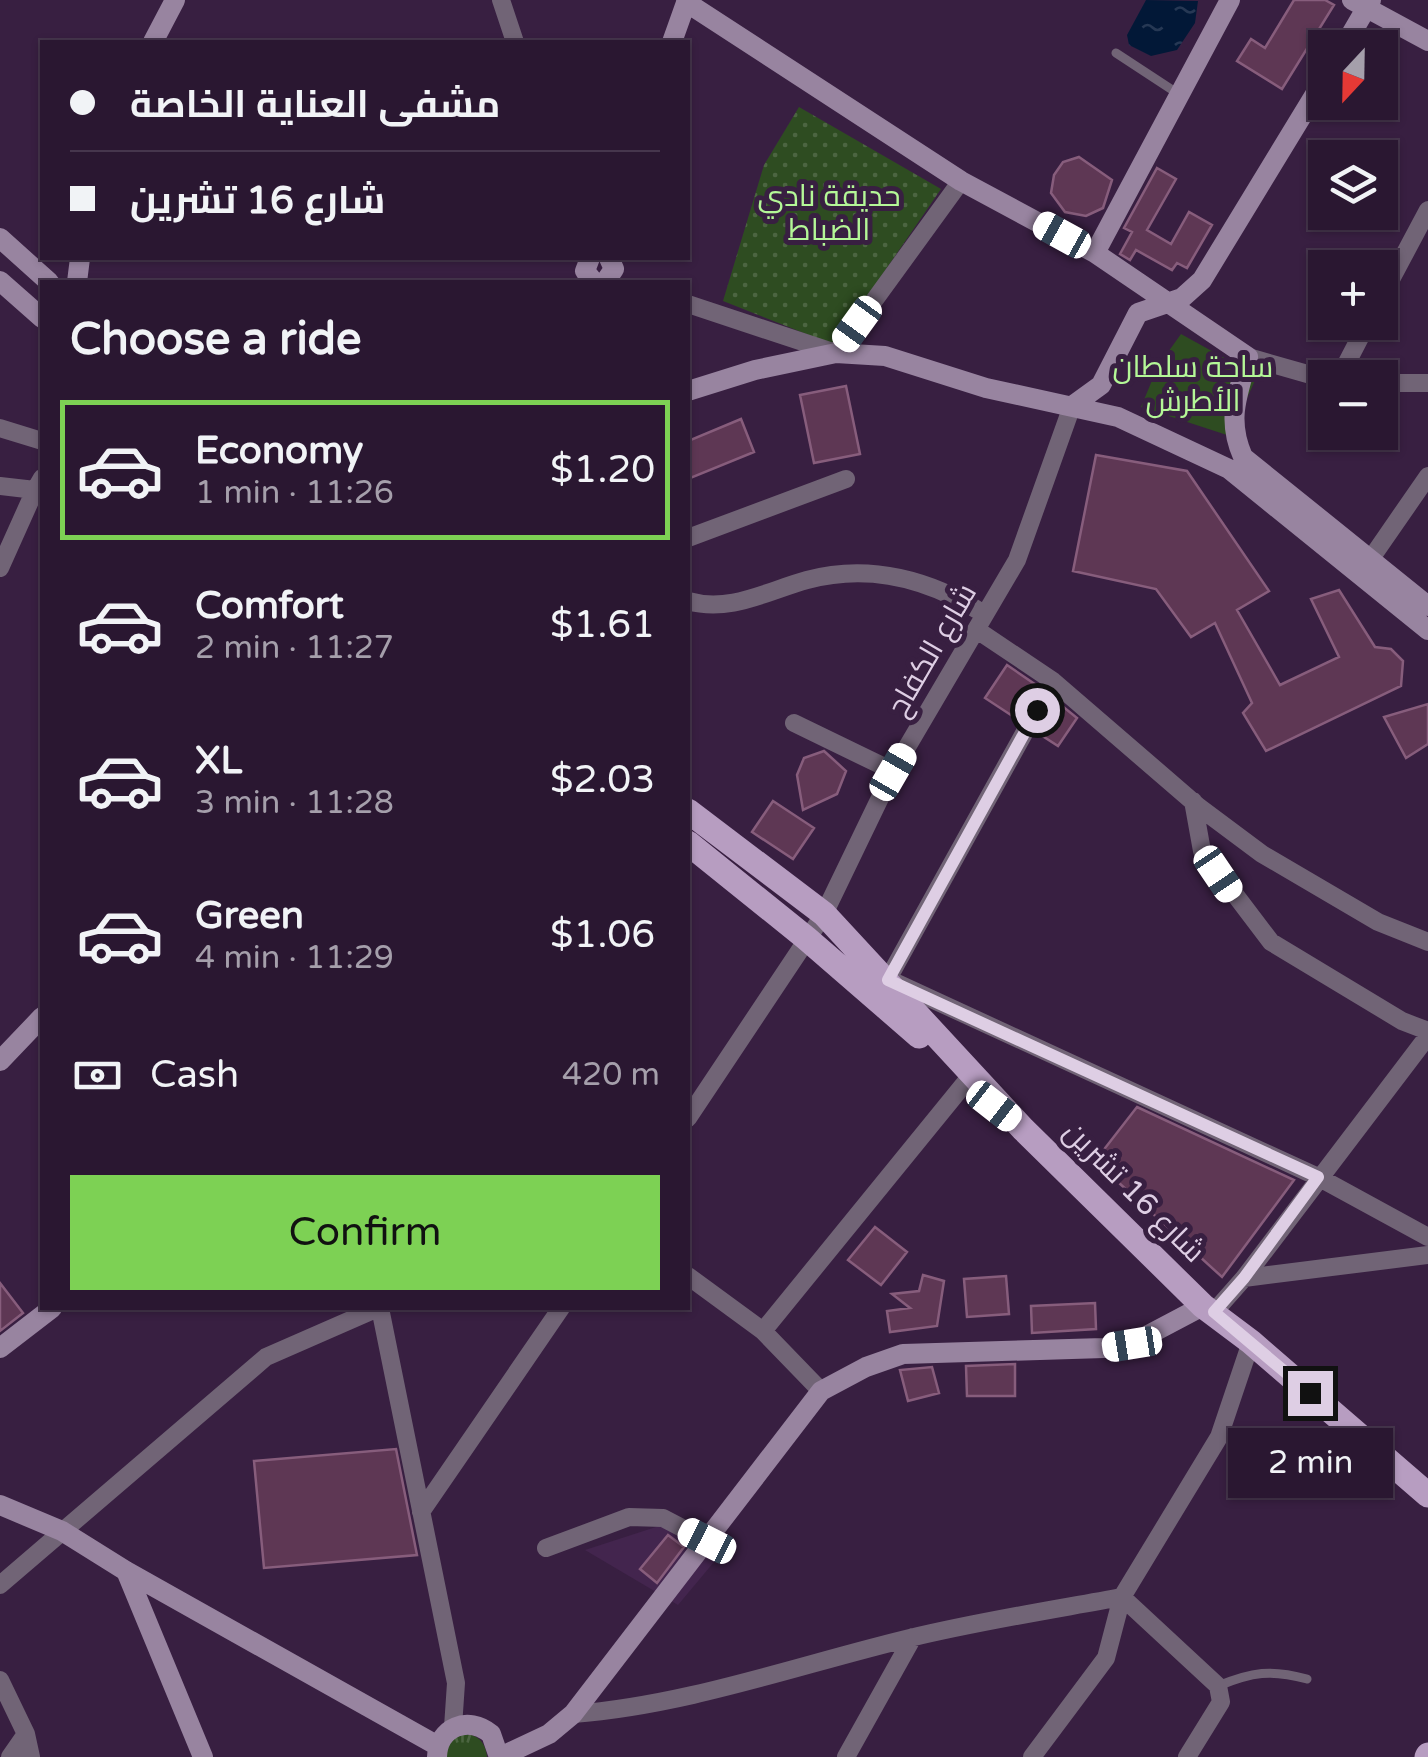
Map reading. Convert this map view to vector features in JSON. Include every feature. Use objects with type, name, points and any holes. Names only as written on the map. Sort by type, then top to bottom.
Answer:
[{"type":"main road","points":[[690,813],[824,914],[1023,1129]]},
{"type":"main road","points":[[690,845],[903,1020],[965,1083],[1023,1129]]},
{"type":"main road","name":"شارع 16 تشرين","points":[[1023,1129],[1208,1309],[1428,1495]]},
{"type":"street","points":[[154,40],[175,0]]},
{"type":"street","points":[[502,0],[514,40]]},
{"type":"street","points":[[1095,253],[1230,0]]},
{"type":"street","points":[[673,40],[686,1],[961,180],[1095,253],[1248,357],[1308,374]]},
{"type":"street","points":[[1351,30],[1363,3],[1428,42]]},
{"type":"street","points":[[1072,406],[1102,385],[1138,312],[1182,298],[1202,280],[1308,106]]},
{"type":"street","points":[[690,390],[755,370],[836,353],[961,180]]},
{"type":"street","points":[[1398,276],[1419,247],[1428,210]]},
{"type":"street","points":[[0,238],[47,280]]},
{"type":"street","points":[[596,275],[614,269],[610,260]]},
{"type":"street","points":[[0,281],[40,316]]},
{"type":"street","points":[[690,305],[836,353],[885,356],[986,388],[1118,416],[1229,469],[1428,630]]},
{"type":"street","points":[[1248,357],[1234,411],[1234,436],[1243,457],[1428,606]]},
{"type":"street","points":[[1398,382],[1428,383]]},
{"type":"street","name":"شارع الكفاح","points":[[690,1115],[824,914],[893,772],[1016,560],[1072,406]]},
{"type":"street","points":[[0,428],[40,440]]},
{"type":"street","points":[[1372,558],[1428,476]]},
{"type":"street","points":[[690,537],[846,479]]},
{"type":"street","points":[[0,486],[39,484],[0,568]]},
{"type":"street","points":[[690,603],[703,606],[746,602],[810,579],[866,571],[931,585],[1262,854],[1378,922],[1428,942]]},
{"type":"street","points":[[1053,681],[888,980],[1318,1177],[1428,1237]]},
{"type":"street","points":[[794,723],[893,772]]},
{"type":"street","points":[[379,1310],[456,1683],[468,1707],[496,1741],[500,1757],[550,1734],[573,1714],[821,1390],[866,1367],[904,1354],[1132,1344],[1208,1309],[1244,1278],[1428,1033],[1271,942],[1202,850],[1193,801]]},
{"type":"street","points":[[0,1061],[40,1019]]},
{"type":"street","points":[[763,1331],[965,1083]]},
{"type":"street","points":[[1244,1278],[1428,1255]]},
{"type":"street","points":[[690,1277],[763,1331],[821,1390]]},
{"type":"street","points":[[0,1348],[49,1310]]},
{"type":"street","points":[[0,1585],[266,1358],[374,1310]]},
{"type":"street","points":[[421,1512],[560,1310]]},
{"type":"street","points":[[1032,1757],[1106,1658],[1122,1597],[1219,1437],[1251,1342]]},
{"type":"street","points":[[0,1505],[62,1531],[437,1751],[453,1728],[456,1683]]},
{"type":"street","points":[[546,1548],[629,1517],[663,1518],[707,1541]]},
{"type":"street","points":[[126,1571],[203,1757]]},
{"type":"street","points":[[573,1714],[624,1710],[913,1637],[1122,1597]]},
{"type":"street","points":[[1122,1597],[1218,1686],[1222,1702],[1187,1757]]},
{"type":"street","points":[[846,1757],[913,1637]]},
{"type":"street","points":[[0,1680],[26,1734],[30,1757]]},
{"type":"street","points":[[453,1728],[474,1724],[484,1728]]},
{"type":"street","points":[[10,1757],[26,1734]]},
{"type":"lane","points":[[1116,53],[1180,95]]},
{"type":"lane","points":[[1218,1686],[1241,1676],[1276,1671],[1307,1679]]},
{"type":"shaded area","points":[[659,1526],[724,1550],[678,1605],[585,1550]]},
{"type":"green space","name":"حديقة نادي الضباط","points":[[799,107],[941,189],[834,345],[723,301],[764,165]]},
{"type":"green space","name":"ساحة سلطان الأطرش","points":[[1181,334],[1257,376],[1230,436],[1141,407],[1158,366]]},
{"type":"green space","points":[[462,1733],[480,1740],[487,1757],[447,1757],[450,1742]]},
{"type":"water","points":[[1146,0],[1198,1],[1195,23],[1177,50],[1151,56],[1129,45],[1127,35]]},
{"type":"building","points":[[1294,0],[1325,0],[1334,5],[1319,30],[1308,30],[1308,47],[1282,89],[1237,61],[1251,39],[1265,48]]},
{"type":"building","points":[[1079,157],[1112,180],[1103,208],[1086,216],[1065,212],[1051,193],[1054,175],[1063,162]]},
{"type":"building","points":[[1157,168],[1176,179],[1147,230],[1171,244],[1189,212],[1212,225],[1187,268],[1177,263],[1172,270],[1136,250],[1130,260],[1120,254],[1132,232],[1124,228]]},
{"type":"building","points":[[846,386],[860,454],[814,463],[800,395]]},
{"type":"building","points":[[741,419],[754,452],[690,478],[690,440]]},
{"type":"building","points":[[1096,455],[1187,471],[1269,591],[1237,610],[1280,685],[1339,657],[1311,599],[1339,590],[1375,647],[1391,649],[1403,661],[1401,686],[1266,751],[1243,713],[1252,703],[1215,623],[1191,637],[1156,589],[1073,571]]},
{"type":"building","points":[[1007,665],[1036,685],[1017,719],[985,698]]},
{"type":"building","points":[[1056,701],[1077,718],[1058,746],[1038,733]]},
{"type":"building","points":[[1428,704],[1428,744],[1406,758],[1384,717]]},
{"type":"building","points":[[824,751],[846,771],[837,794],[803,810],[797,775],[804,758]]},
{"type":"building","points":[[773,801],[814,828],[793,859],[752,832]]},
{"type":"building","points":[[1137,1107],[1294,1180],[1222,1277],[1095,1161]]},
{"type":"building","points":[[875,1227],[907,1252],[881,1285],[848,1260]]},
{"type":"building","points":[[923,1275],[944,1281],[937,1326],[890,1332],[887,1311],[910,1308],[892,1294],[919,1291]]},
{"type":"building","points":[[1006,1276],[1009,1314],[967,1317],[964,1279]]},
{"type":"building","points":[[0,1283],[23,1313],[0,1331]]},
{"type":"building","points":[[1095,1303],[1096,1329],[1032,1333],[1031,1306]]},
{"type":"building","points":[[1015,1364],[1015,1396],[967,1396],[966,1366]]},
{"type":"building","points":[[932,1367],[939,1393],[908,1401],[900,1370]]},
{"type":"building","points":[[396,1449],[417,1555],[264,1568],[254,1461]]},
{"type":"building","points":[[668,1535],[684,1547],[657,1583],[640,1569]]},
{"type":"route","points":[[1037,710],[888,980],[1318,1177],[1244,1278],[1214,1312],[1310,1393]]}]
